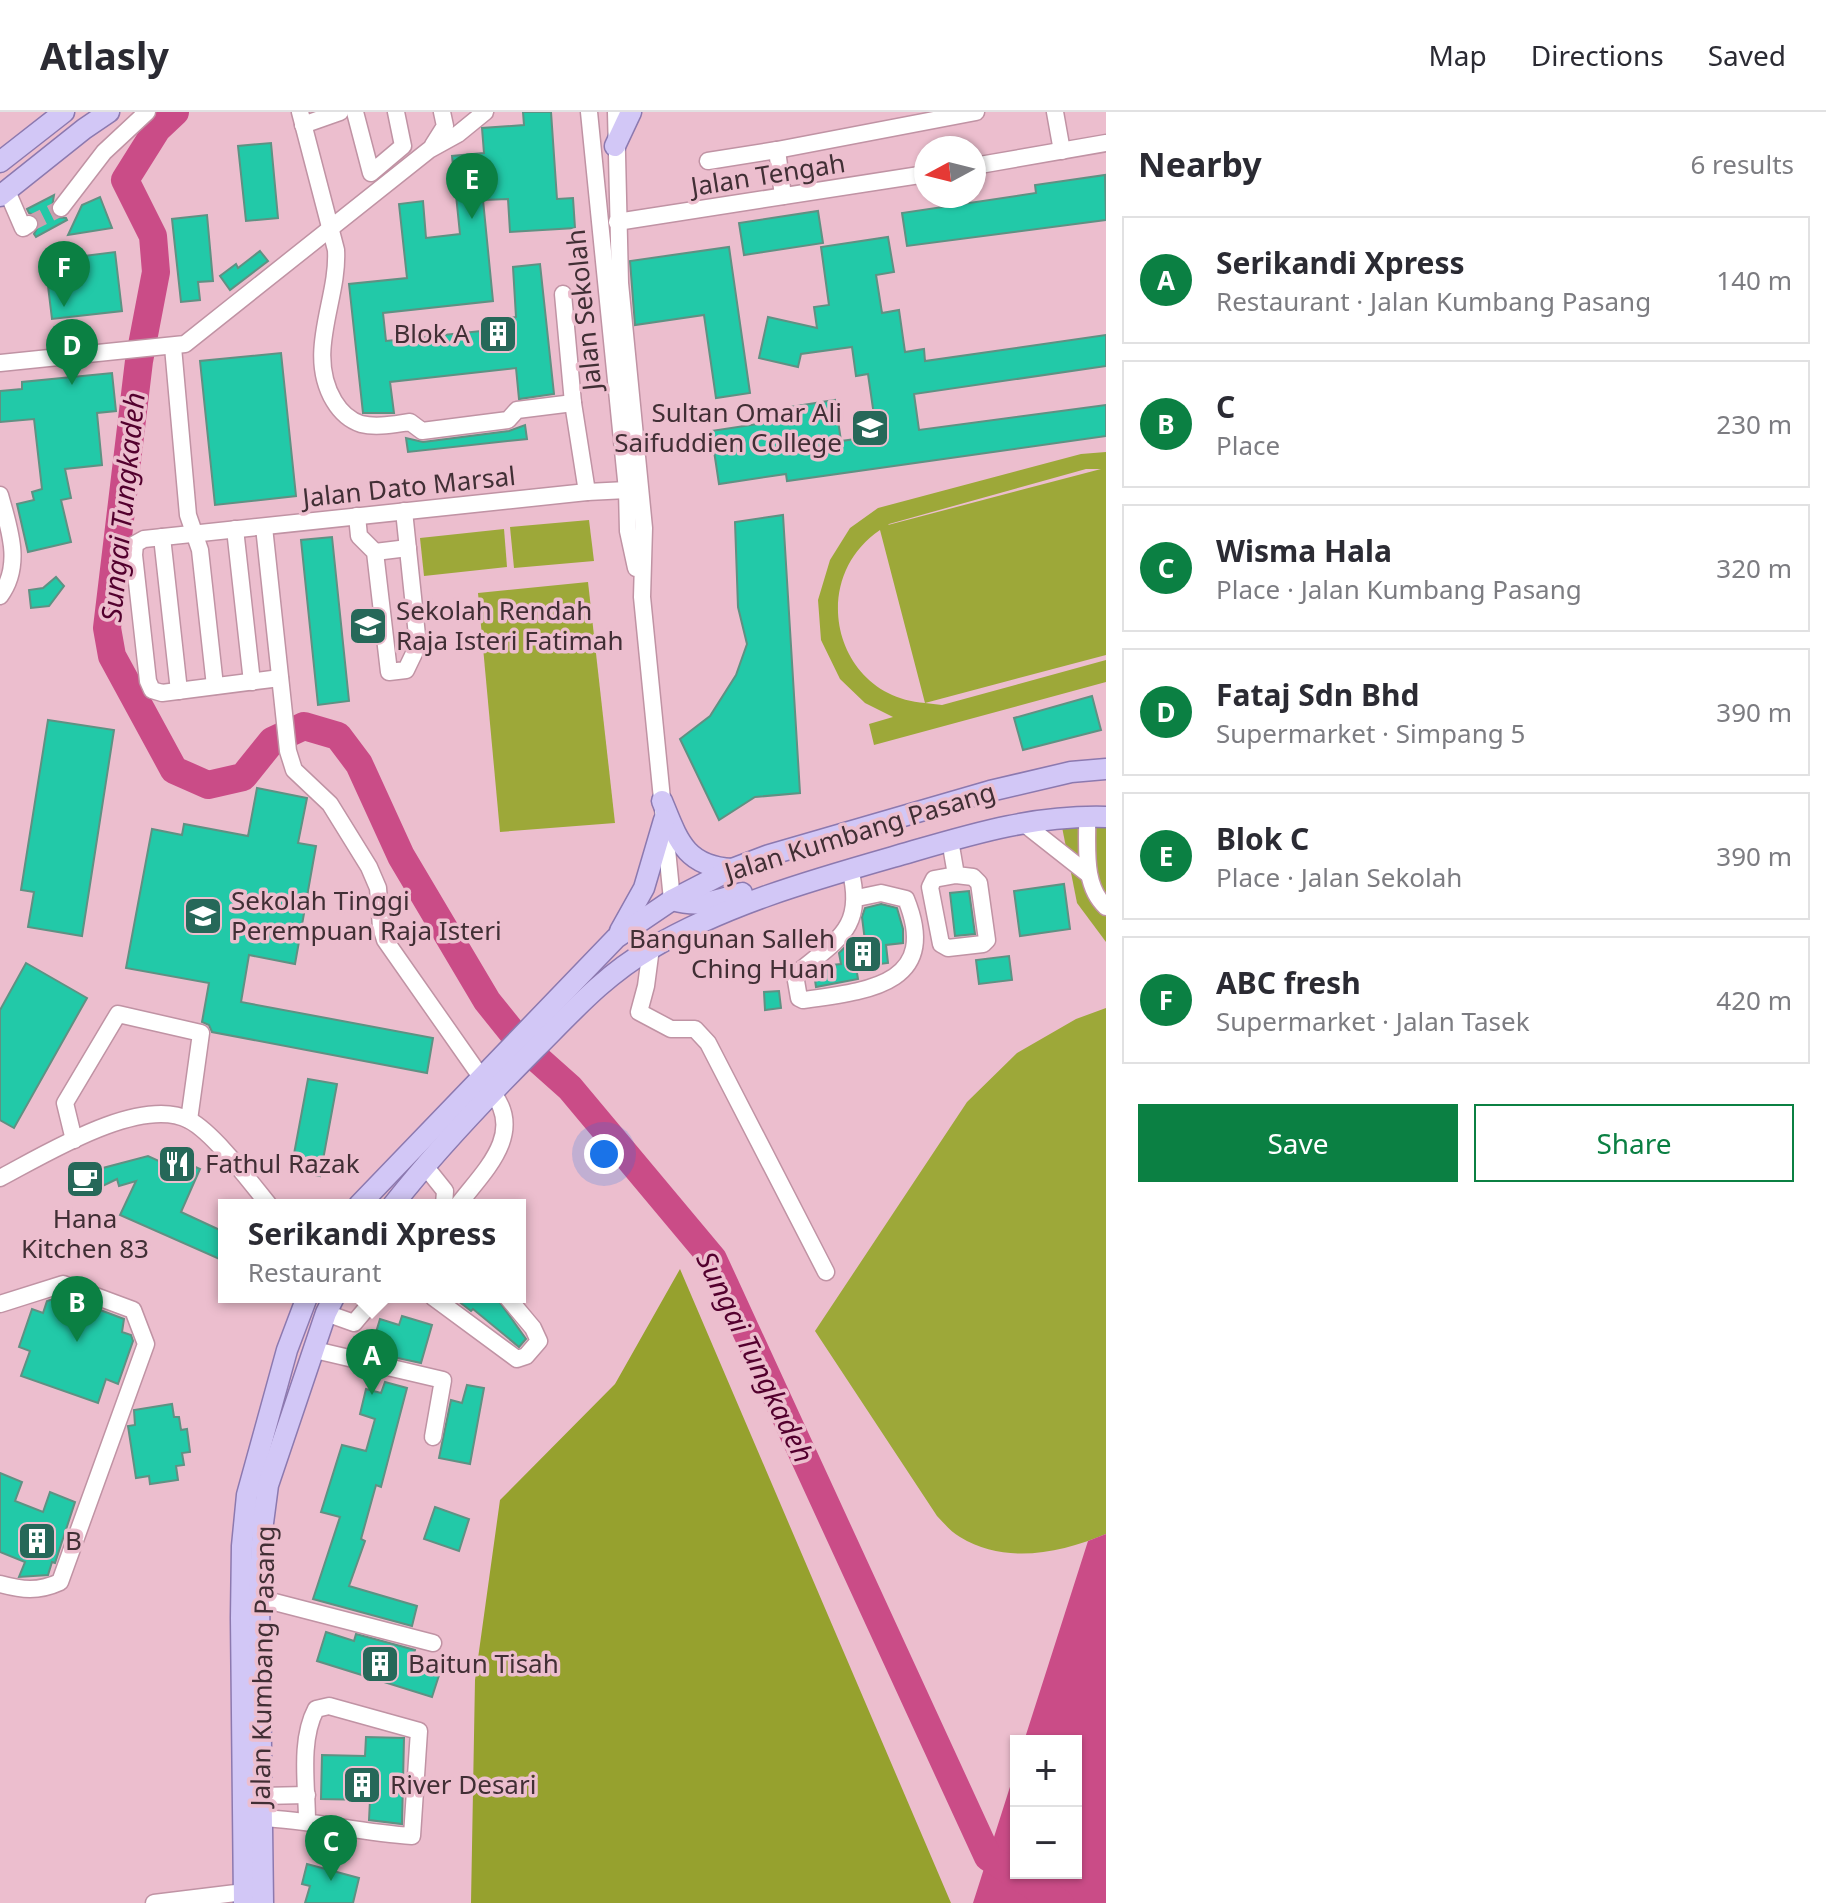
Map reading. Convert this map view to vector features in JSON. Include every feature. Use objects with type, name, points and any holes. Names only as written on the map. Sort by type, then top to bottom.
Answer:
[{"type":"main road","points":[[0,162],[64,112]]},
{"type":"main road","points":[[3,194],[109,112]]},
{"type":"main road","points":[[615,146],[631,112]]},
{"type":"main road","name":"Jalan Kumbang Pasang","points":[[365,1199],[549,1021],[616,938],[672,900],[732,869],[769,855],[990,791],[1071,772],[1106,769]]},
{"type":"main road","points":[[663,810],[684,847],[696,859],[710,868],[732,869]]},
{"type":"main road","points":[[616,938],[644,888],[663,810]]},
{"type":"main road","name":"Jalan Kumbang Pasang","points":[[549,1021],[651,948],[789,886],[1022,822],[1097,817]]},
{"type":"main road","points":[[628,962],[660,924],[672,900],[691,905],[704,904],[754,890],[789,886]]},
{"type":"main road","name":"Jalan Kumbang Pasang","points":[[398,1199],[492,1079]]},
{"type":"main road","name":"Jalan Kumbang Pasang","points":[[244,1898],[241,1618],[242,1546],[247,1495],[287,1350],[305,1303]]},
{"type":"main road","name":"Jalan Kumbang Pasang","points":[[263,1903],[261,1545],[268,1485],[330,1305]]},
{"type":"street","points":[[61,208],[104,152],[147,112]]},
{"type":"street","points":[[340,112],[302,118],[337,265],[322,344],[323,374],[336,406],[348,418],[372,426],[410,422],[422,431],[508,420],[517,410],[573,403]]},
{"type":"street","points":[[355,112],[371,173],[403,146],[396,112]]},
{"type":"street","points":[[429,150],[445,126],[442,112]]},
{"type":"street","points":[[0,363],[165,348],[196,338],[429,150],[458,134],[485,112]]},
{"type":"street","name":"Jalan Sekolah","points":[[589,112],[627,490],[628,531],[642,597],[672,900]]},
{"type":"street","name":"Jalan Sekolah","points":[[616,112],[620,283],[644,528],[642,597]]},
{"type":"street","points":[[708,161],[976,112]]},
{"type":"street","points":[[1055,112],[1062,151]]},
{"type":"street","points":[[986,164],[1106,143]]},
{"type":"street","points":[[777,150],[783,196]]},
{"type":"street","name":"Jalan Tengah","points":[[617,222],[914,176]]},
{"type":"street","points":[[3,194],[23,228],[29,224]]},
{"type":"street","points":[[563,294],[573,403],[587,492]]},
{"type":"street","points":[[165,348],[188,515],[200,550],[215,686]]},
{"type":"street","name":"Jalan Dato Marsal","points":[[162,537],[627,490]]},
{"type":"street","points":[[0,495],[12,539],[13,565],[7,587],[0,596]]},
{"type":"street","points":[[357,516],[359,536],[375,552],[389,672],[406,670],[418,645],[404,511]]},
{"type":"street","points":[[264,527],[283,712],[294,770],[330,804],[369,867],[378,888],[385,940],[492,1079],[503,1105],[506,1128],[496,1156],[463,1199]]},
{"type":"street","points":[[235,529],[252,682]]},
{"type":"street","points":[[179,691],[162,537],[144,539],[135,544],[146,666],[152,690],[162,693],[179,691],[215,686],[252,682],[280,678]]},
{"type":"street","points":[[375,552],[408,548]]},
{"type":"street","points":[[1088,874],[1097,817]]},
{"type":"street","points":[[1022,822],[1088,874],[1099,900],[1106,907]]},
{"type":"street","points":[[950,840],[956,875]]},
{"type":"street","points":[[850,869],[857,898],[850,923],[842,936],[795,975],[799,998],[862,992],[879,986],[898,974],[914,954],[916,924],[906,899],[881,893],[857,898]]},
{"type":"street","points":[[956,875],[973,877],[979,883],[987,940],[983,944],[948,948],[941,944],[931,883],[934,879],[956,875]]},
{"type":"street","points":[[651,948],[639,1012],[671,1029],[695,1029],[708,1043],[826,1272]]},
{"type":"street","points":[[74,1140],[65,1103],[118,1014],[201,1033],[189,1120]]},
{"type":"street","points":[[0,1178],[74,1140],[133,1117],[159,1115],[189,1120],[218,1145],[264,1199]]},
{"type":"street","points":[[425,1166],[445,1191],[444,1199]]},
{"type":"street","points":[[0,1304],[63,1284],[133,1310],[146,1344],[60,1582],[43,1590],[20,1590],[0,1584]]},
{"type":"street","points":[[330,1305],[354,1323],[371,1303]]},
{"type":"street","points":[[441,1303],[517,1359],[526,1356],[539,1341],[533,1328],[512,1303]]},
{"type":"street","points":[[315,1350],[443,1380],[433,1437]]},
{"type":"street","points":[[259,1598],[433,1643]]},
{"type":"street","points":[[261,1818],[307,1821],[370,1834],[412,1836],[419,1731],[329,1706],[316,1709],[309,1723],[307,1821]]},
{"type":"street","points":[[261,1796],[307,1795]]},
{"type":"street","points":[[154,1903],[244,1898]]},
{"type":"green space","points":[[1106,452],[1106,655],[925,703],[942,705],[1106,660],[1106,682],[874,745],[869,724],[893,717],[865,703],[840,679],[821,640],[818,600],[830,560],[850,528],[878,508],[1081,454]],"holes":[[[1086,469],[1101,469],[888,525],[889,524]],[[880,530],[925,703],[894,696],[870,680],[852,659],[841,633],[838,605],[843,577],[857,552]]]},
{"type":"green space","points":[[589,520],[594,561],[514,568],[510,527]]},
{"type":"green space","points":[[504,529],[507,567],[424,576],[420,538]]},
{"type":"green space","points":[[588,582],[615,823],[500,832],[478,593]]},
{"type":"green space","points":[[1062,827],[1106,827],[1106,942],[1077,903]]},
{"type":"green space","points":[[1106,1008],[1106,1534],[1052,1551],[996,1551],[960,1537],[937,1516],[815,1331],[967,1102],[1017,1053],[1076,1019]]},
{"type":"green space","points":[[680,1269],[951,1903],[471,1903],[475,1680],[500,1500],[615,1384]]},
{"type":"shaded area","points":[[1106,1534],[1106,1903],[973,1903],[1010,1787],[1010,1879],[1082,1879],[1082,1735],[1026,1735],[1088,1541]]},
{"type":"building","points":[[523,112],[551,112],[557,199],[573,198],[575,228],[510,232],[508,199],[483,200],[493,301],[383,313],[386,341],[511,328],[510,318],[516,317],[513,267],[540,264],[554,394],[519,399],[516,368],[390,382],[394,413],[363,413],[349,284],[407,278],[399,204],[423,201],[426,238],[460,234],[452,156],[484,153],[482,128],[524,125]]},
{"type":"building","points":[[271,143],[278,218],[246,221],[238,146]]},
{"type":"building","points":[[1105,175],[1106,220],[907,246],[902,213],[936,208],[986,208],[986,200],[1036,193],[1035,185]]},
{"type":"building","points":[[54,195],[51,213],[67,220],[36,237],[34,234],[40,223],[38,217],[27,209]]},
{"type":"building","points":[[100,197],[112,228],[68,235],[82,205]]},
{"type":"building","points":[[818,211],[823,243],[744,255],[739,223]]},
{"type":"building","points":[[207,215],[213,281],[198,282],[200,300],[181,302],[172,219]]},
{"type":"building","points":[[888,237],[894,272],[876,275],[882,313],[899,310],[905,352],[924,349],[925,361],[1106,335],[1106,366],[914,394],[919,430],[1106,405],[1106,436],[787,481],[786,474],[719,484],[711,431],[778,421],[777,409],[835,400],[841,441],[877,436],[868,374],[856,376],[852,347],[801,354],[798,367],[759,358],[768,317],[817,328],[814,307],[829,305],[821,247]]},
{"type":"building","points":[[729,247],[750,393],[716,398],[704,315],[635,325],[630,261]]},
{"type":"building","points":[[260,251],[268,261],[230,290],[220,276],[236,264],[238,268]]},
{"type":"building","points":[[115,252],[122,311],[52,319],[45,261]]},
{"type":"building","points":[[281,353],[296,496],[215,505],[200,361]]},
{"type":"building","points":[[112,373],[116,411],[97,413],[102,465],[65,469],[71,498],[61,500],[71,542],[28,552],[17,504],[34,500],[32,492],[42,489],[34,419],[0,422],[0,391],[22,389],[22,382]]},
{"type":"building","points":[[525,425],[527,439],[408,452],[406,438],[423,442],[509,431]]},
{"type":"building","points":[[783,515],[800,793],[755,797],[719,820],[680,739],[710,716],[736,675],[747,644],[738,607],[735,522]]},
{"type":"building","points":[[332,537],[349,701],[318,705],[301,540]]},
{"type":"building","points":[[56,577],[64,586],[49,606],[31,608],[29,590],[43,588]]},
{"type":"building","points":[[1092,696],[1101,730],[1023,750],[1014,718]]},
{"type":"building","points":[[48,720],[114,730],[82,936],[28,927],[34,892],[21,890]]},
{"type":"building","points":[[257,788],[307,798],[298,843],[316,846],[295,964],[249,955],[241,1002],[433,1038],[427,1073],[212,1032],[209,1025],[202,1022],[209,983],[126,968],[152,829],[182,835],[184,824],[248,836]]},
{"type":"building","points":[[1064,884],[1070,929],[1020,936],[1014,891]]},
{"type":"building","points":[[969,891],[975,934],[955,936],[950,893]]},
{"type":"building","name":"Bangunan Salleh Ching Huan","points":[[881,904],[897,908],[903,929],[903,943],[886,945],[888,963],[856,967],[858,979],[816,987],[814,973],[823,966],[841,964],[839,953],[849,943],[865,941],[862,917],[865,908]]},
{"type":"building","points":[[1009,956],[1012,980],[979,984],[976,960]]},
{"type":"building","points":[[26,963],[87,998],[14,1128],[0,1120],[0,1010]]},
{"type":"building","points":[[779,991],[781,1008],[765,1010],[764,992]]},
{"type":"building","points":[[308,1079],[337,1084],[320,1176],[291,1170]]},
{"type":"building","points":[[167,1154],[200,1169],[181,1212],[218,1229],[218,1258],[120,1215],[136,1181],[119,1186],[117,1179],[86,1194],[80,1180],[99,1169],[148,1156],[163,1163]]},
{"type":"building","points":[[63,1296],[124,1319],[122,1332],[131,1335],[133,1341],[118,1384],[106,1379],[98,1403],[21,1376],[30,1351],[19,1347],[32,1309],[43,1313],[47,1301]]},
{"type":"building","points":[[461,1303],[500,1303],[526,1339],[519,1347],[473,1309],[471,1311]]},
{"type":"building","points":[[402,1316],[432,1325],[421,1363],[370,1352],[380,1319],[399,1325]]},
{"type":"building","points":[[385,1382],[407,1388],[381,1487],[376,1485],[361,1539],[365,1541],[349,1586],[417,1606],[412,1626],[313,1599],[340,1517],[321,1512],[342,1445],[366,1451],[375,1419],[360,1414],[366,1389],[381,1393]]},
{"type":"building","points":[[467,1385],[484,1388],[470,1464],[439,1458],[451,1400],[462,1403]]},
{"type":"building","points":[[172,1404],[181,1430],[187,1429],[190,1452],[182,1453],[184,1465],[176,1466],[178,1480],[150,1484],[149,1476],[136,1478],[128,1426],[135,1425],[134,1410]]},
{"type":"building","name":"B","points":[[0,1473],[22,1482],[15,1501],[43,1512],[50,1492],[75,1502],[55,1563],[52,1562],[48,1575],[19,1577],[25,1562],[0,1552]]},
{"type":"building","points":[[435,1507],[469,1519],[459,1551],[424,1539]]},
{"type":"building","name":"Baitun Tisah","points":[[326,1632],[354,1641],[356,1634],[415,1650],[413,1657],[442,1666],[432,1697],[317,1661]]},
{"type":"building","name":"River Desari","points":[[366,1737],[404,1738],[402,1824],[369,1820],[370,1800],[321,1799],[322,1755],[365,1756]]},
{"type":"building","points":[[307,1864],[359,1878],[353,1903],[305,1903],[310,1886],[302,1884]]},
{"type":"waterway","name":"Sungai Tungkadeh","points":[[175,112],[157,129],[125,180],[153,236],[156,272],[139,361],[107,628],[112,656],[174,770],[208,785],[243,777],[272,741],[304,726],[338,736],[359,764],[401,856],[487,1001],[524,1047],[570,1088],[713,1259],[988,1857],[1060,1903]]},
{"type":"tunnel","points":[[29,224],[61,208]]},
{"type":"place","name":"Blok C","points":[[472,219]]},
{"type":"place","name":"ABC fresh","points":[[64,307]]},
{"type":"place","name":"Blok A","points":[[498,334]]},
{"type":"place","name":"Fataj Sdn Bhd","points":[[72,385]]},
{"type":"place","name":"Sultan Omar Ali Saifuddien College","points":[[870,428]]},
{"type":"place","name":"Sekolah Rendah Raja Isteri Fatimah","points":[[368,626]]},
{"type":"place","name":"Sekolah Tinggi Perempuan Raja Isteri","points":[[203,916]]},
{"type":"place","name":"Bangunan Salleh Ching Huan","points":[[863,954]]},
{"type":"place","name":"Fathul Razak","points":[[177,1164]]},
{"type":"place","name":"Hana Kitchen 83","points":[[85,1179]]},
{"type":"place","name":"C","points":[[77,1342]]},
{"type":"place","name":"Serikandi Xpress","points":[[372,1395]]},
{"type":"place","name":"B","points":[[37,1541]]},
{"type":"place","name":"Baitun Tisah","points":[[380,1664]]},
{"type":"place","name":"River Desari","points":[[362,1785]]},
{"type":"place","name":"Wisma Hala","points":[[331,1881]]}]
